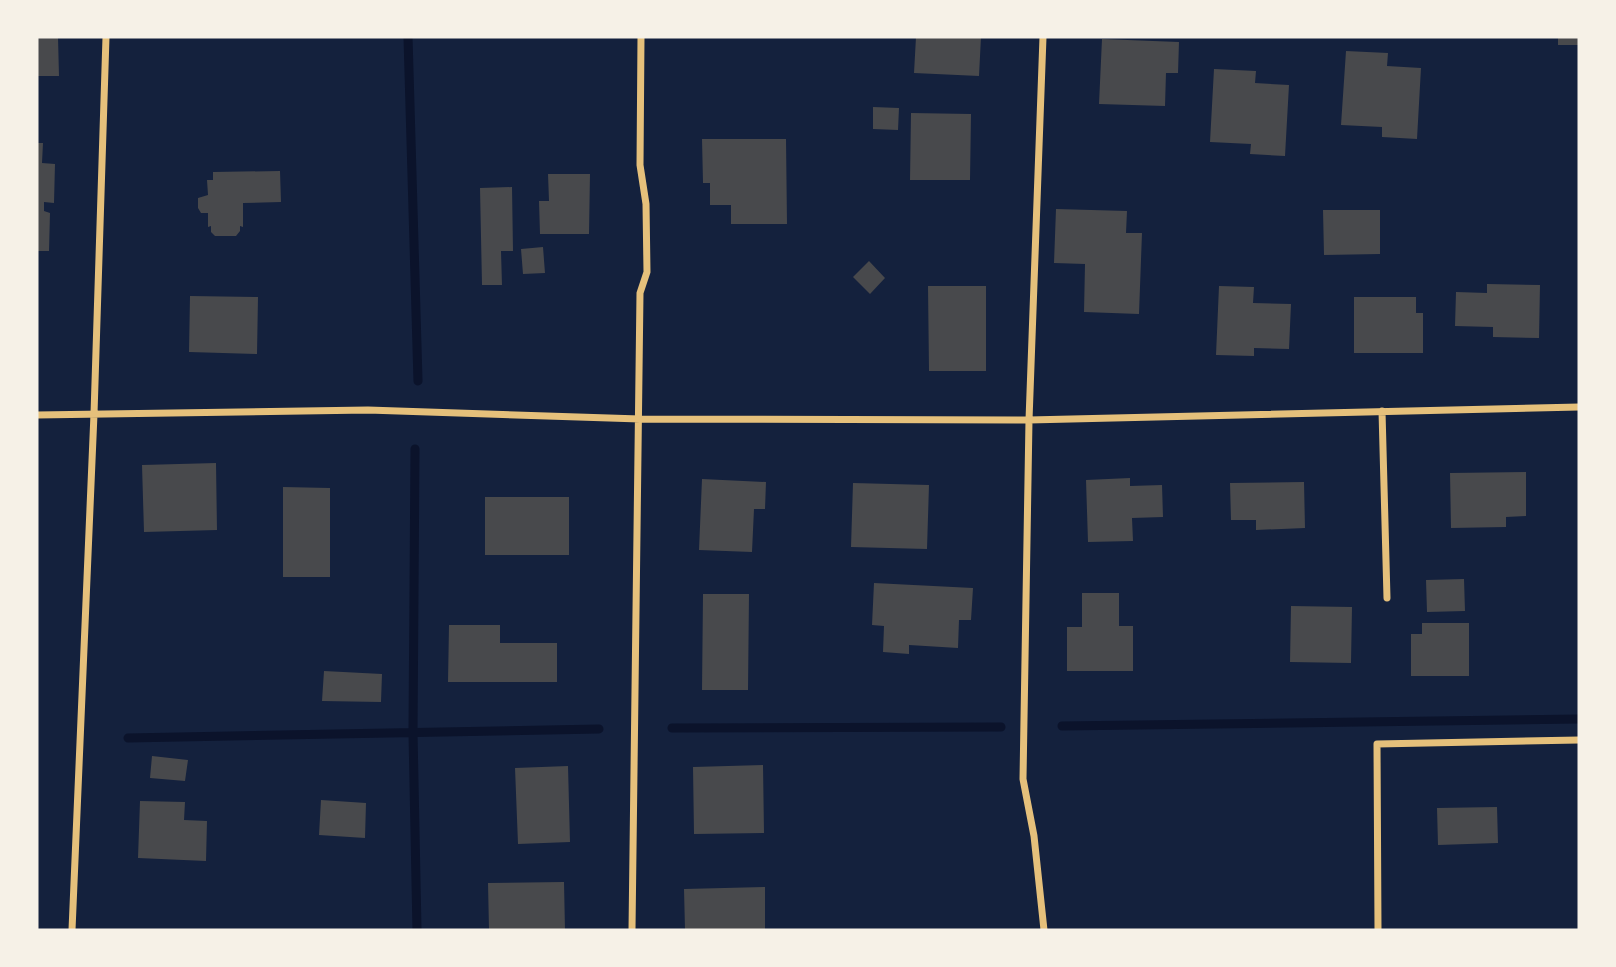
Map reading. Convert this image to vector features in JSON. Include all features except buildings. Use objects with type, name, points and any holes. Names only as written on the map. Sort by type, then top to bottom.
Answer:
[{"type":"street","points":[[72,930],[94,414],[106,37]]},
{"type":"street","points":[[632,930],[640,293],[648,272],[646,204],[640,165],[641,37]]},
{"type":"street","points":[[1043,37],[1029,420],[1023,779],[1034,836],[1044,930]]},
{"type":"street","points":[[37,415],[368,410],[640,419],[1029,420],[1579,407]]},
{"type":"street","points":[[1382,411],[1387,598]]},
{"type":"street","points":[[1378,930],[1377,744],[1579,740]]},
{"type":"waterway","points":[[408,37],[418,381]]},
{"type":"waterway","points":[[415,449],[413,733],[417,930]]},
{"type":"waterway","points":[[1062,726],[1579,719]]},
{"type":"waterway","points":[[672,728],[1001,727]]},
{"type":"waterway","points":[[128,738],[599,729]]}]
